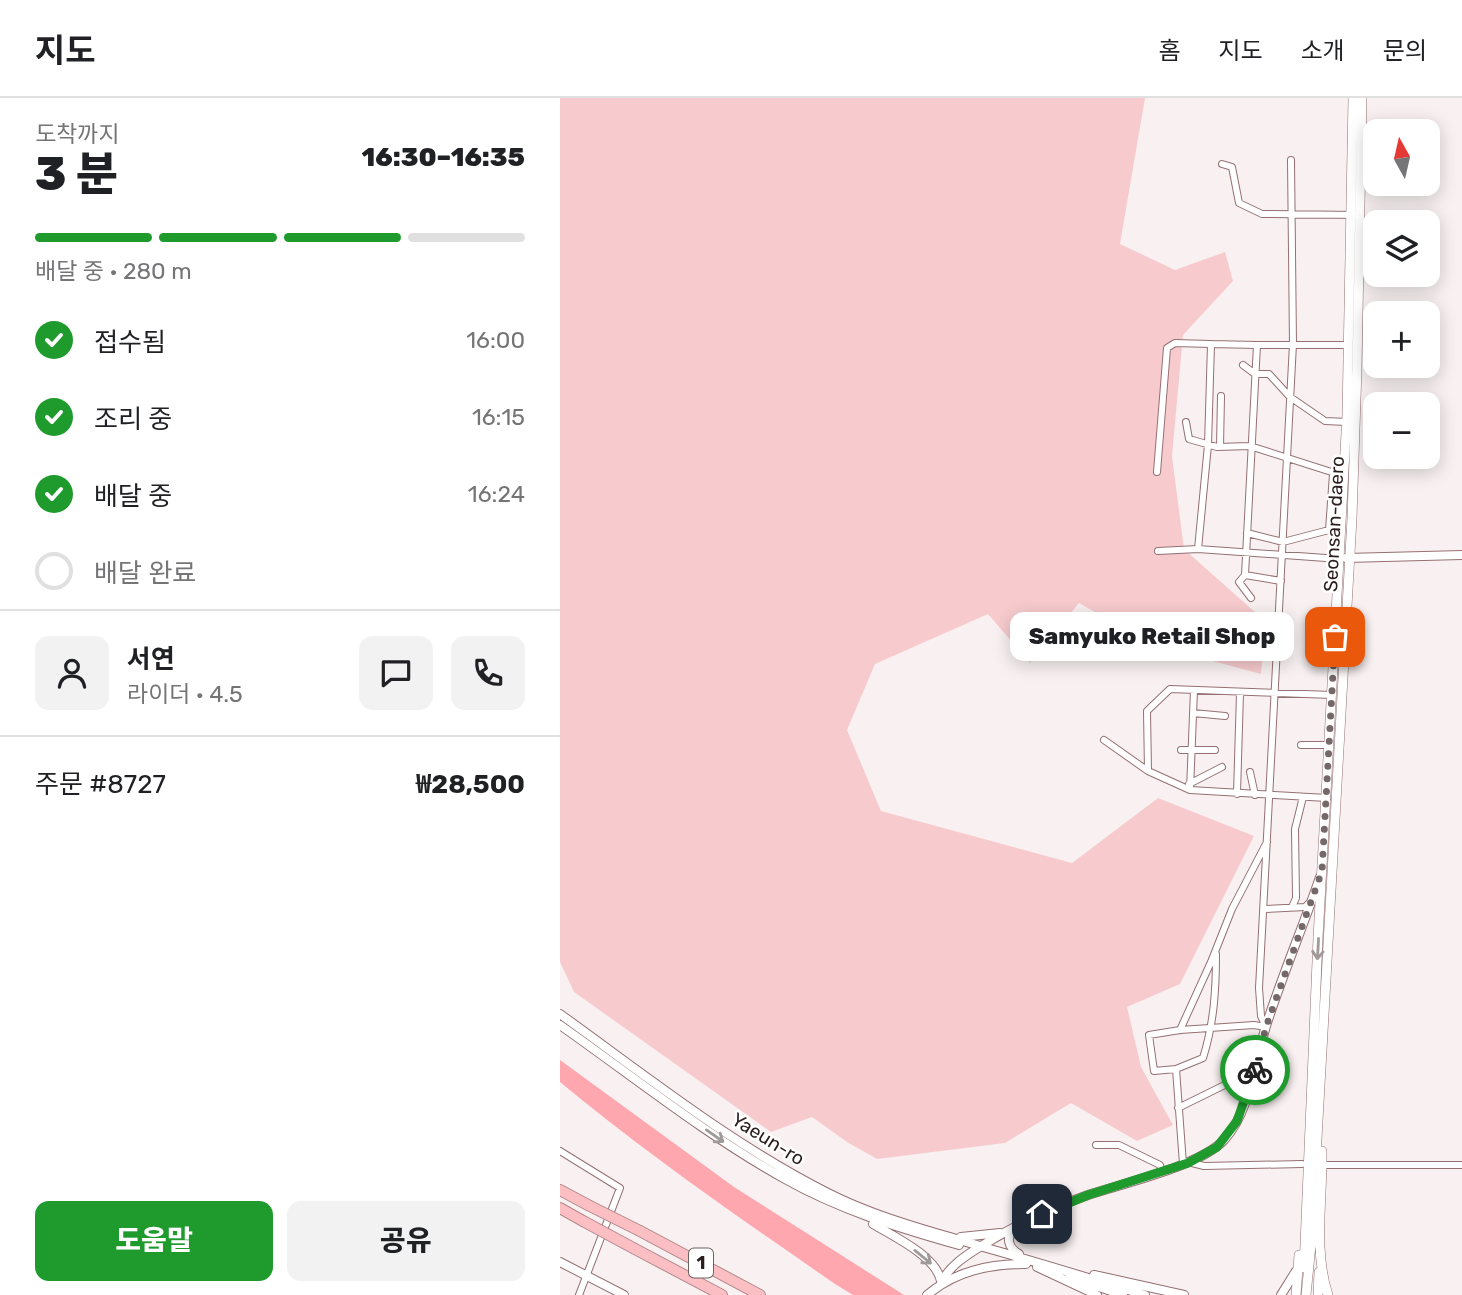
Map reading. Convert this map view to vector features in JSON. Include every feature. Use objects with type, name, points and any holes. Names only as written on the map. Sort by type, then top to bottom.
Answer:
[{"type":"highway","name":"1","points":[[560,1190],[761,1295]]},
{"type":"highway","name":"1","points":[[560,1208],[722,1295]]},
{"type":"main road","name":"Seonsan-daero","points":[[1308,1245],[1310,1123],[1356,405],[1353,98]]},
{"type":"main road","name":"Seonsan-daero","points":[[1308,1245],[1320,1094],[1324,917],[1322,871],[1331,799],[1329,746],[1345,559],[1344,476],[1348,345],[1362,98]]},
{"type":"main road","points":[[1318,1295],[1322,1164],[1320,1094]]},
{"type":"main road","points":[[1296,1295],[1303,1164],[1310,1123]]},
{"type":"main road","points":[[1320,1238],[1323,1276],[1328,1295]]},
{"type":"main road","points":[[1305,1295],[1308,1245]]},
{"type":"street","points":[[1266,1027],[1261,1016],[1259,988],[1293,344],[1291,160]]},
{"type":"street","points":[[1222,164],[1232,167],[1239,203],[1262,214],[1355,215]]},
{"type":"street","points":[[1157,472],[1167,348],[1175,343],[1348,345]]},
{"type":"street","points":[[1198,549],[1208,444],[1211,344]]},
{"type":"street","points":[[1251,598],[1239,582],[1245,575],[1256,345]]},
{"type":"street","points":[[1243,365],[1255,374],[1269,374],[1290,397],[1325,421],[1347,422]]},
{"type":"street","points":[[1220,447],[1221,397]]},
{"type":"street","points":[[1186,422],[1189,439],[1220,447],[1250,446],[1344,476]]},
{"type":"street","points":[[1247,533],[1283,542],[1329,530],[1333,474]]},
{"type":"street","points":[[1158,551],[1198,549],[1345,559],[1462,555]]},
{"type":"street","points":[[1245,575],[1281,581]]},
{"type":"street","points":[[1148,771],[1147,711],[1170,689],[1332,695]]},
{"type":"street","points":[[1189,787],[1194,690]]},
{"type":"street","points":[[1237,794],[1240,693]]},
{"type":"street","points":[[1193,713],[1225,716]]},
{"type":"street","points":[[1104,740],[1148,771],[1189,787],[1237,794],[1331,799]]},
{"type":"street","points":[[1301,745],[1329,746]]},
{"type":"street","points":[[1181,750],[1216,750]]},
{"type":"street","points":[[1189,787],[1222,767]]},
{"type":"street","points":[[1250,772],[1255,795]]},
{"type":"street","points":[[1292,907],[1296,898],[1295,829],[1303,797]]},
{"type":"street","points":[[1180,1030],[1232,909],[1268,840]]},
{"type":"street","points":[[927,1295],[946,1274],[979,1248],[1012,1229],[1057,1207],[1185,1163],[1217,1147],[1226,1138],[1237,1121],[1255,1070],[1266,1027],[1322,871]]},
{"type":"street","points":[[1265,909],[1305,907],[1312,899]]},
{"type":"street","points":[[1305,923],[1324,917]]},
{"type":"street","points":[[1216,948],[1217,986],[1212,1028],[1203,1058],[1176,1069],[1154,1071],[1149,1035],[1180,1030],[1212,1028],[1254,1025],[1266,1027]]},
{"type":"street","name":"Yaeun-ro","points":[[560,1014],[674,1096],[775,1163],[828,1194],[869,1211],[979,1248]]},
{"type":"street","name":"Yaeun-ro","points":[[560,1025],[733,1147],[785,1180],[855,1213],[910,1232],[1069,1272],[1145,1295]]},
{"type":"street","points":[[1176,1069],[1185,1163]]},
{"type":"street","points":[[1178,1108],[1255,1070]]},
{"type":"street","points":[[1096,1145],[1119,1145],[1160,1166],[1161,1171]]},
{"type":"street","points":[[560,1151],[620,1188],[579,1295]]},
{"type":"street","points":[[1185,1163],[1204,1166],[1303,1164]]},
{"type":"street","points":[[1322,1164],[1462,1166]]},
{"type":"street","points":[[855,1213],[924,1257],[934,1266],[941,1282]]},
{"type":"street","points":[[947,1236],[980,1236],[1012,1229]]},
{"type":"street","points":[[1012,1229],[1009,1236],[1010,1246],[1026,1262]]},
{"type":"street","points":[[560,1262],[624,1295]]},
{"type":"street","points":[[941,1282],[975,1269],[1026,1262]]},
{"type":"street","name":"Yaeun-ro","points":[[1026,1262],[1123,1295]]},
{"type":"street","points":[[1037,1267],[1097,1295]]},
{"type":"street","points":[[1281,1295],[1297,1268]]},
{"type":"street","points":[[1069,1272],[1112,1278],[1184,1295]]},
{"type":"street","points":[[1108,1284],[1156,1295]]},
{"type":"shaded area","points":[[560,98],[1145,98],[1120,244],[1175,270],[1225,252],[1233,281],[1183,335],[1172,456],[1184,549],[1266,622],[1261,674],[1150,644],[1079,603],[1030,663],[988,614],[875,664],[847,730],[881,811],[1072,863],[1158,798],[1254,836],[1180,984],[1127,1007],[1141,1067],[1173,1125],[1137,1141],[1071,1103],[1005,1143],[877,1159],[812,1117],[771,1132],[574,992],[560,962]]},
{"type":"shaded area","points":[[560,1060],[734,1187],[904,1295],[853,1295],[835,1284],[730,1211],[593,1109],[560,1082]]},
{"type":"way so far","points":[[1255,1070],[1266,1027],[1322,871],[1335,637]]},
{"type":"place","name":"Samyuko Retail Shop","points":[[1335,637]]},
{"type":"route","points":[[1042,1214],[1088,1195],[1188,1163],[1217,1147],[1237,1121],[1255,1070]]}]
